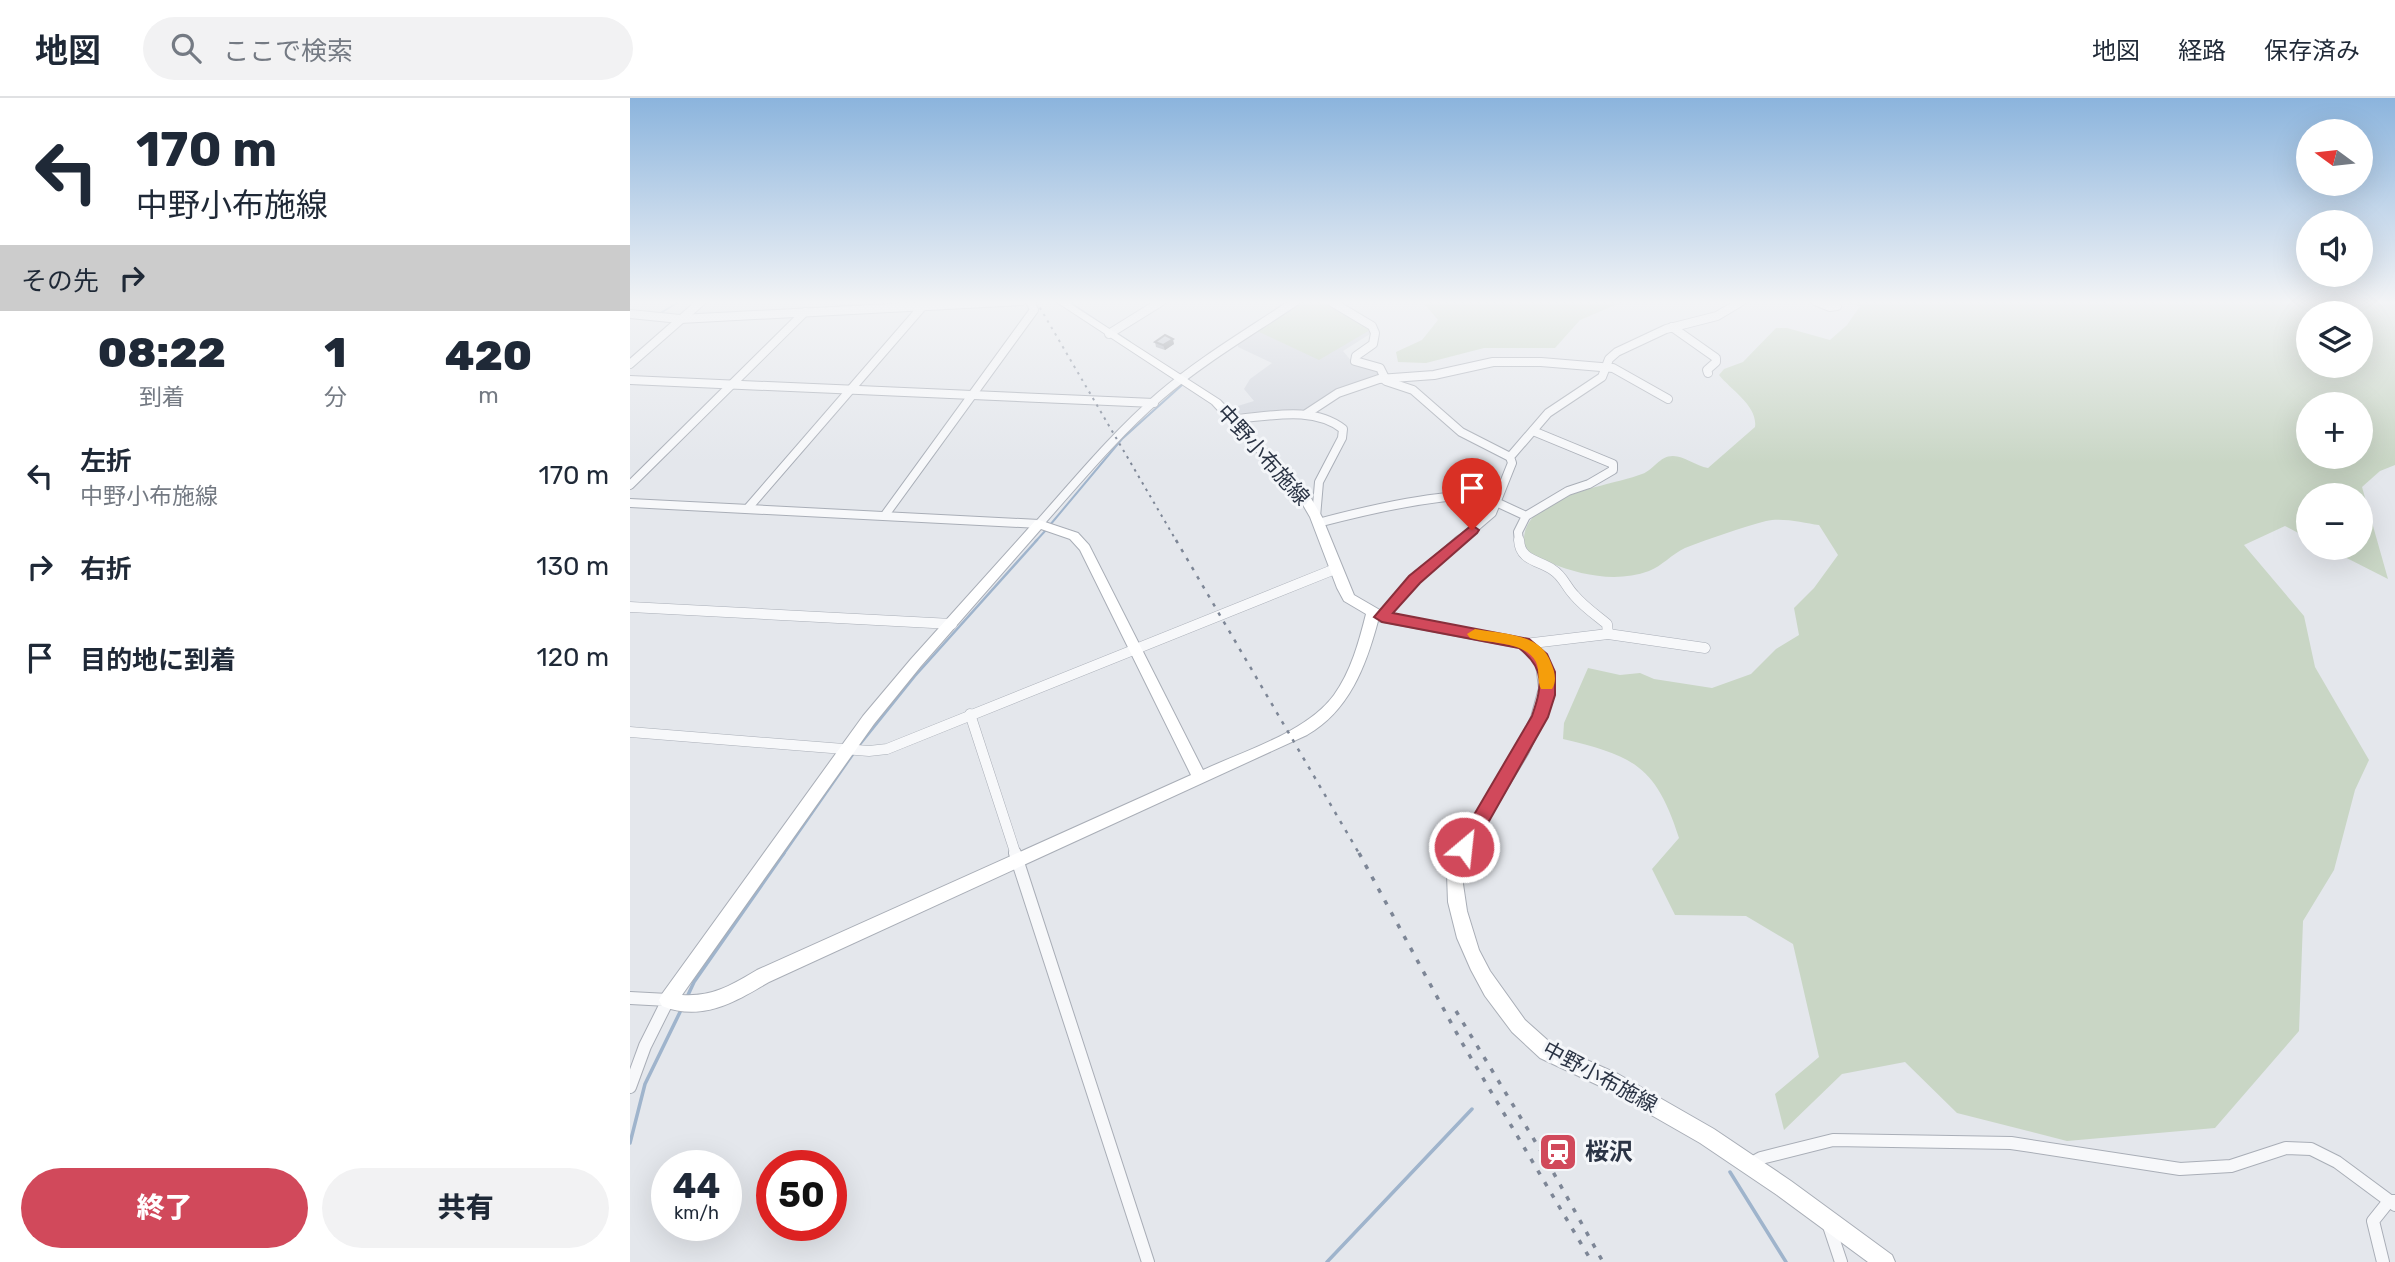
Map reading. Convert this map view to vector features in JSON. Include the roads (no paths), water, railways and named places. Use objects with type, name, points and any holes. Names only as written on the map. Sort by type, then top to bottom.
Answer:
[{"type":"main road","name":"中野小布施線","points":[[1143,355],[1216,402],[1294,483],[1317,520],[1349,598],[1377,615],[1524,643],[1542,658],[1547,672],[1547,695],[1540,717],[1471,832],[1458,862],[1454,882],[1467,941],[1480,969],[1507,1011],[1538,1044],[1557,1059],[1609,1080],[1655,1105],[1749,1164],[1885,1262]]},
{"type":"main road","points":[[681,1004],[752,886],[846,749],[899,682],[1040,524],[1074,536],[1085,548],[1199,777]]},
{"type":"main road","points":[[681,1004],[719,1002],[763,976],[1320,720],[1351,678],[1363,656],[1377,615]]},
{"type":"street","points":[[630,485],[760,355]]},
{"type":"street","points":[[748,508],[880,355]]},
{"type":"street","points":[[885,515],[1000,355]]},
{"type":"street","points":[[630,503],[1040,524],[1107,447],[1181,379],[1215,355]]},
{"type":"street","points":[[1357,355],[1355,361],[1380,368],[1382,378]]},
{"type":"street","points":[[1510,457],[1548,413],[1595,384],[1614,355]]},
{"type":"street","points":[[1708,373],[1707,370],[1716,362],[1712,355]]},
{"type":"street","points":[[1306,414],[1338,393],[1382,378],[1434,375],[1493,362],[1605,366],[1668,398]]},
{"type":"street","points":[[1377,615],[1492,513],[1512,463],[1510,457],[1461,432],[1413,390],[1382,378]]},
{"type":"street","points":[[630,380],[1154,403]]},
{"type":"street","points":[[1232,419],[1306,414],[1325,416],[1336,421],[1343,429],[1342,438],[1319,482],[1317,520],[1476,494],[1497,499],[1526,516]]},
{"type":"street","points":[[1534,431],[1614,464],[1613,470],[1589,484],[1568,491],[1526,516],[1518,532],[1519,548],[1525,558],[1551,568],[1560,575],[1574,596],[1607,624],[1608,634]]},
{"type":"street","points":[[630,732],[869,751],[887,749],[1335,569]]},
{"type":"street","points":[[630,607],[952,624]]},
{"type":"street","points":[[1524,643],[1608,634],[1705,648]]},
{"type":"street","points":[[970,714],[1148,1262]]},
{"type":"street","points":[[630,998],[681,1004]]},
{"type":"street","points":[[630,1087],[645,1046],[681,1004]]},
{"type":"street","points":[[1749,1164],[1761,1158],[1833,1140],[2011,1143],[2180,1169],[2231,1166],[2286,1148],[2311,1150],[2337,1162],[2393,1202],[2373,1221],[2383,1262]]},
{"type":"street","points":[[1828,1220],[1841,1262]]},
{"type":"waterway","points":[[1050,525],[1122,439],[1182,385]]},
{"type":"waterway","points":[[1035,542],[1046,530]]},
{"type":"waterway","points":[[858,747],[915,676],[1037,540]]},
{"type":"waterway","points":[[783,855],[854,753]]},
{"type":"waterway","points":[[688,995],[694,982],[784,853]]},
{"type":"waterway","points":[[630,1143],[645,1084],[682,1008]]},
{"type":"waterway","points":[[1327,1262],[1472,1109]]},
{"type":"waterway","points":[[1730,1172],[1786,1262]]},
{"type":"railway","points":[[1068,355],[1177,542]]},
{"type":"railway","points":[[1176,540],[1360,855]]},
{"type":"railway","points":[[1359,853],[1461,1041],[1592,1262]]},
{"type":"railway","points":[[1456,1011],[1547,1161],[1603,1262]]},
{"type":"place","name":"桜沢","points":[[1558,1152]]}]
